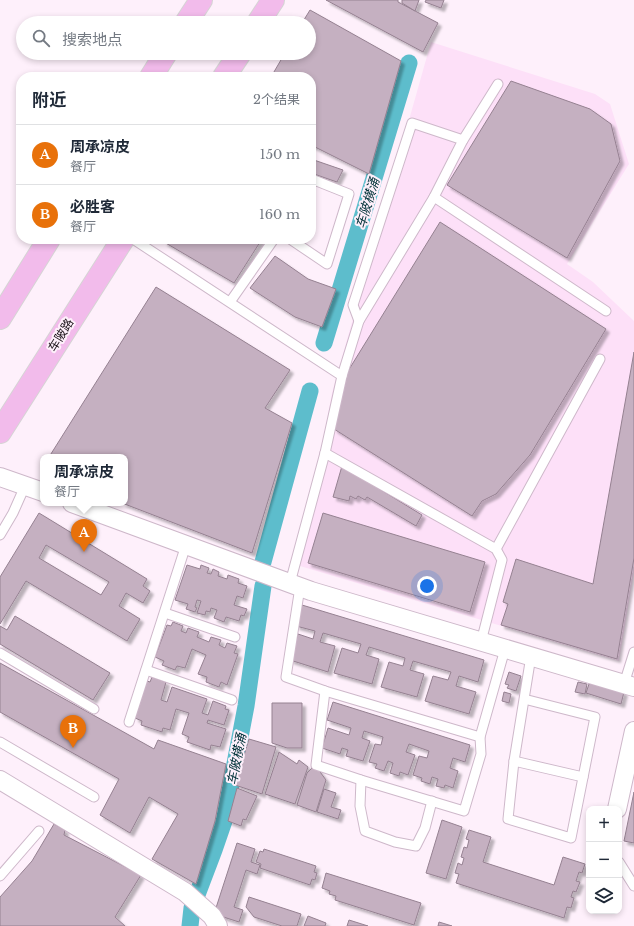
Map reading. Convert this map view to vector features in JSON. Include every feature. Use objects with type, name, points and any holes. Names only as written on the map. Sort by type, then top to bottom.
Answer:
[{"type":"main road","points":[[190,16],[200,0]]},
{"type":"main road","points":[[263,16],[273,0]]},
{"type":"main road","points":[[154,72],[162,60]]},
{"type":"main road","points":[[227,72],[235,60]]},
{"type":"main road","points":[[0,318],[46,244]]},
{"type":"main road","name":"车陂路","points":[[0,432],[119,244]]},
{"type":"street","points":[[0,477],[40,491]]},
{"type":"street","points":[[80,506],[295,585],[629,685]]},
{"type":"street","points":[[618,806],[634,731]]},
{"type":"street","points":[[0,780],[185,892],[215,921]]},
{"type":"lane","points":[[480,737],[326,691],[286,677],[295,585],[342,376],[359,321],[434,197],[463,140],[498,84]]},
{"type":"lane","points":[[359,321],[353,305],[412,123],[463,140]]},
{"type":"lane","points":[[298,244],[328,264],[349,194],[316,181]]},
{"type":"lane","points":[[434,197],[606,310]]},
{"type":"lane","points":[[141,244],[342,376]]},
{"type":"lane","points":[[230,302],[271,244]]},
{"type":"lane","points":[[496,549],[600,359]]},
{"type":"lane","points":[[325,453],[496,549],[502,560],[482,642]]},
{"type":"lane","points":[[0,535],[25,486]]},
{"type":"lane","points":[[129,722],[186,545]]},
{"type":"lane","points":[[165,613],[235,637]]},
{"type":"lane","points":[[326,691],[316,764],[361,780],[464,811],[481,754],[480,737],[505,649]]},
{"type":"lane","points":[[629,685],[634,652]]},
{"type":"lane","points":[[0,653],[94,709]]},
{"type":"lane","points":[[524,699],[595,717],[571,838],[508,819],[514,762],[524,699],[531,656]]},
{"type":"lane","points":[[146,670],[232,700]]},
{"type":"lane","points":[[0,742],[94,797]]},
{"type":"lane","points":[[514,762],[583,777]]},
{"type":"lane","points":[[361,780],[360,806],[365,831],[395,842],[416,846],[425,828],[432,801]]},
{"type":"lane","points":[[0,876],[39,831]]},
{"type":"lane","points":[[622,867],[634,886]]},
{"type":"shaded area","points":[[431,42],[595,94],[610,104],[629,164],[567,264],[593,282],[634,321],[634,572],[619,661],[300,566],[332,393]]},
{"type":"building","points":[[326,0],[398,0],[398,2],[438,23],[423,52]]},
{"type":"building","points":[[402,0],[419,0],[415,11],[402,3]]},
{"type":"building","points":[[426,0],[444,0],[441,8],[425,2]]},
{"type":"building","points":[[310,10],[401,61],[369,174],[316,148],[316,72],[274,72],[281,60],[316,60],[316,16],[306,16]]},
{"type":"building","points":[[511,81],[590,109],[611,124],[620,161],[567,258],[447,185]]},
{"type":"building","points":[[316,161],[343,170],[337,182],[316,175]]},
{"type":"building","points":[[440,222],[606,329],[530,455],[496,494],[482,501],[472,516],[334,429],[348,371]]},
{"type":"building","points":[[167,244],[259,244],[234,283]]},
{"type":"building","points":[[275,256],[308,279],[336,289],[322,327],[295,317],[250,288]]},
{"type":"building","points":[[156,287],[290,370],[265,408],[292,423],[252,553],[128,505],[128,454],[51,454]]},
{"type":"building","points":[[634,352],[634,558],[617,659],[501,625],[508,604],[503,602],[516,559],[593,584]]},
{"type":"building","points":[[342,466],[422,515],[416,526],[367,497],[365,500],[358,496],[356,499],[350,496],[349,501],[333,497]]},
{"type":"building","points":[[39,513],[147,579],[143,586],[150,591],[143,603],[126,593],[119,606],[140,619],[127,641],[26,581],[0,624],[0,577]],"holes":[[[46,545],[109,582],[101,595],[39,558]]]},
{"type":"building","points":[[323,513],[485,562],[470,612],[308,563]]},
{"type":"building","points":[[187,565],[200,569],[201,565],[209,568],[207,573],[211,574],[213,569],[219,572],[218,576],[227,579],[228,575],[239,579],[238,583],[247,586],[243,598],[237,596],[234,605],[247,609],[244,616],[241,615],[239,621],[226,617],[224,622],[214,618],[217,610],[211,608],[210,612],[206,611],[205,615],[197,613],[201,601],[197,600],[195,607],[197,608],[195,612],[186,609],[188,604],[175,600]]},
{"type":"building","points":[[302,605],[484,660],[478,682],[459,676],[456,686],[476,692],[469,714],[425,701],[433,676],[448,680],[451,672],[413,661],[410,670],[424,674],[417,697],[381,687],[389,662],[403,666],[405,658],[369,647],[366,655],[379,659],[372,684],[334,673],[342,648],[358,653],[361,644],[323,633],[320,642],[335,646],[328,672],[290,660],[298,634],[313,639],[315,631],[296,626]]},
{"type":"building","points":[[15,616],[110,673],[93,700],[0,644],[0,626],[7,630]]},
{"type":"building","points":[[173,622],[183,626],[181,631],[186,633],[188,628],[199,632],[197,637],[209,642],[211,637],[221,640],[219,645],[225,648],[227,643],[237,646],[234,653],[238,654],[227,685],[221,682],[219,687],[206,682],[207,677],[198,674],[206,655],[192,649],[185,668],[177,666],[175,670],[162,665],[164,661],[155,657],[167,625],[171,626]]},
{"type":"building","points":[[0,663],[154,749],[158,740],[226,764],[215,821],[196,884],[152,859],[178,814],[149,797],[130,833],[100,815],[119,779],[0,712]]},
{"type":"building","points":[[509,672],[521,676],[516,691],[507,688],[509,685],[505,684]]},
{"type":"building","points":[[152,677],[166,682],[161,700],[167,702],[172,687],[207,699],[202,713],[208,715],[213,701],[226,706],[225,709],[229,710],[224,725],[208,720],[207,723],[226,729],[220,747],[211,745],[210,750],[187,742],[189,737],[182,734],[189,713],[176,709],[170,730],[163,728],[162,732],[141,725],[142,721],[135,718],[147,681],[150,682]]},
{"type":"building","points":[[590,681],[624,692],[621,704],[586,693]]},
{"type":"building","points":[[578,682],[587,684],[585,694],[575,692]]},
{"type":"building","points":[[504,692],[511,694],[509,703],[502,701]]},
{"type":"building","points":[[333,702],[470,745],[465,762],[453,758],[450,768],[458,771],[453,788],[445,785],[444,788],[436,786],[438,779],[432,777],[430,784],[421,781],[422,778],[413,775],[419,756],[427,758],[429,751],[409,744],[406,752],[415,755],[408,775],[400,772],[399,776],[390,773],[393,763],[388,761],[384,771],[375,768],[377,764],[369,762],[375,744],[381,745],[383,737],[364,731],[362,738],[370,741],[363,761],[346,756],[348,750],[342,748],[340,754],[322,748],[328,728],[349,735],[351,728],[327,720]]},
{"type":"building","points":[[272,703],[302,703],[302,748],[287,748],[272,743]]},
{"type":"building","points":[[249,739],[276,747],[262,794],[235,785]]},
{"type":"building","points":[[279,752],[297,764],[299,760],[308,767],[295,804],[265,794]]},
{"type":"building","points":[[315,765],[326,780],[316,812],[297,805],[307,773]]},
{"type":"building","points":[[237,788],[257,796],[246,820],[243,819],[241,826],[228,821]]},
{"type":"building","points":[[324,789],[336,793],[331,807],[341,810],[338,819],[317,812]]},
{"type":"building","points":[[634,792],[634,843],[624,841]]},
{"type":"building","points":[[442,820],[462,827],[446,879],[426,873]]},
{"type":"building","points":[[54,824],[65,830],[64,835],[141,875],[115,917],[125,926],[0,926],[0,897],[32,861]]},
{"type":"building","points":[[469,830],[491,837],[483,862],[554,885],[563,857],[585,864],[582,873],[579,872],[576,881],[580,882],[576,892],[573,891],[571,897],[574,898],[571,908],[567,907],[564,918],[456,883],[459,874],[455,873],[458,863],[462,865],[464,858],[461,857],[464,847],[467,848],[469,840],[466,839]]},
{"type":"building","points":[[237,843],[255,849],[251,862],[260,865],[257,874],[246,870],[234,907],[243,910],[239,922],[214,914]]},
{"type":"building","points":[[264,849],[316,866],[314,872],[317,873],[315,880],[312,879],[310,885],[260,868],[261,864],[256,862],[260,851],[263,852]]},
{"type":"building","points":[[326,873],[421,903],[414,925],[335,900],[336,896],[329,894],[330,891],[322,888]]},
{"type":"building","points":[[249,897],[301,914],[297,926],[282,926],[254,917],[246,907]]},
{"type":"building","points":[[308,916],[326,923],[325,926],[304,926]]},
{"type":"building","points":[[349,920],[368,926],[347,926]]},
{"type":"building","points":[[439,922],[452,926],[438,926]]},
{"type":"waterway","name":"车陂横涌","points":[[324,343],[409,63]]},
{"type":"waterway","name":"车陂横涌","points":[[263,562],[310,391]]},
{"type":"waterway","name":"车陂横涌","points":[[190,926],[192,908],[224,821],[246,706],[263,586]]},
{"type":"place","name":"周承凉皮","points":[[84,552]]},
{"type":"place","name":"必胜客","points":[[73,748]]}]
